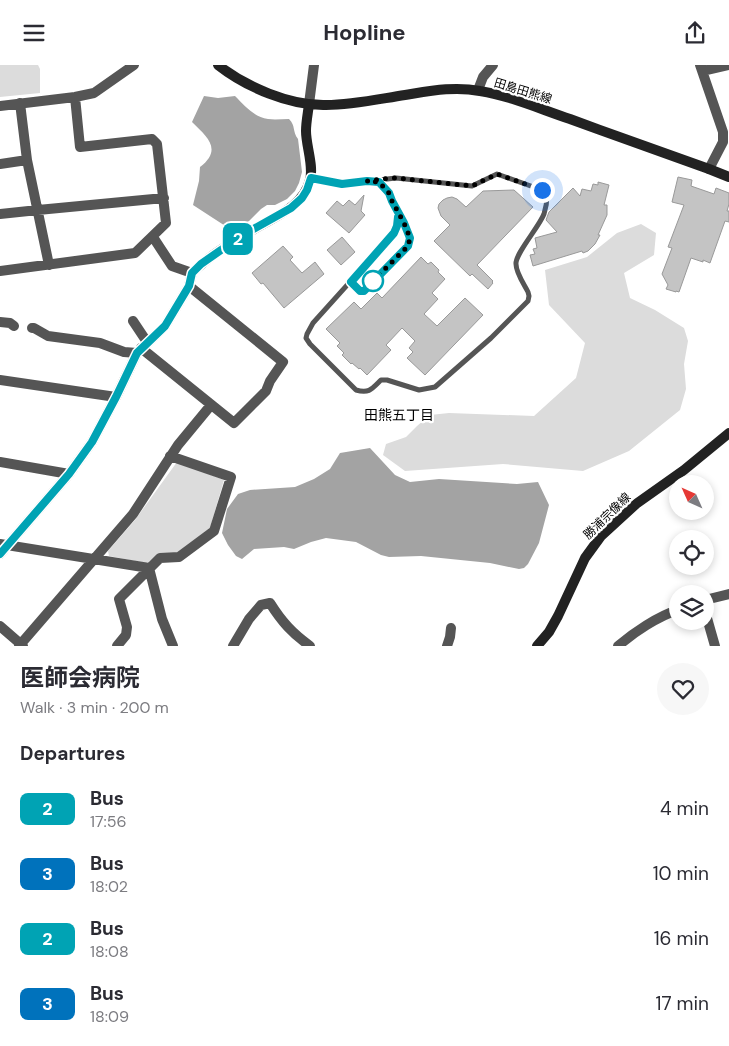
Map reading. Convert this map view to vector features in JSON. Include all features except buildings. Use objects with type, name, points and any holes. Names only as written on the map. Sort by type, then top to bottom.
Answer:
[{"type":"main road","name":"田島田熊線","points":[[218,65],[237,79],[254,88],[310,105],[351,103],[441,89],[478,90],[536,107],[729,177]]},
{"type":"main road","points":[[192,273],[201,264],[243,236],[291,208],[302,198],[311,178],[306,130],[310,105]]},
{"type":"main road","points":[[0,554],[4,544],[69,474],[92,442],[142,348]]},
{"type":"main road","name":"勝浦宗像線","points":[[538,646],[558,616],[584,558],[601,536],[636,504],[729,433]]},
{"type":"street","points":[[0,106],[94,93],[134,65]]},
{"type":"street","points":[[310,105],[314,65]]},
{"type":"street","points":[[478,90],[483,77],[493,65]]},
{"type":"street","points":[[709,169],[723,142],[723,132],[701,68],[728,65]]},
{"type":"street","points":[[0,271],[135,253],[166,223],[158,144],[152,139],[80,147],[75,97]]},
{"type":"street","points":[[20,103],[27,160],[48,265]]},
{"type":"street","points":[[0,163],[27,160]]},
{"type":"street","points":[[0,214],[164,198]]},
{"type":"street","points":[[32,328],[48,336],[100,343],[124,352],[142,348],[165,326],[189,286],[192,273],[172,266],[153,237]]},
{"type":"street","points":[[132,321],[142,348],[234,423],[266,391],[270,381],[283,362],[189,286]]},
{"type":"street","points":[[0,322],[10,323],[14,326]]},
{"type":"street","points":[[0,380],[116,397]]},
{"type":"street","points":[[0,626],[21,645],[133,514],[170,456],[211,405]]},
{"type":"street","points":[[117,646],[126,635],[127,627],[118,599],[160,558],[178,557],[214,531],[231,477],[170,456]]},
{"type":"street","points":[[0,463],[69,474]]},
{"type":"street","points":[[4,544],[149,568]]},
{"type":"street","points":[[149,568],[162,619],[173,646]]},
{"type":"street","points":[[714,598],[729,594]]},
{"type":"street","points":[[233,646],[249,619],[262,605],[270,603],[297,643],[310,646]]},
{"type":"street","points":[[618,646],[669,613]]},
{"type":"street","points":[[447,646],[451,627]]},
{"type":"street","points":[[710,630],[715,646]]},
{"type":"lane","points":[[311,178],[342,184],[381,179],[396,178],[472,186],[492,175],[500,174],[542,190],[547,195],[544,215],[515,261],[529,296],[528,301],[491,338],[435,387],[419,390],[387,380],[380,381],[367,392],[356,390],[306,339],[313,323],[394,233],[397,226],[398,217],[389,193],[379,182],[367,181]]},
{"type":"lane","points":[[351,282],[360,291],[364,291],[408,246],[410,238],[392,201]]},
{"type":"shaded area","points":[[0,65],[38,65],[40,69],[40,93],[0,97]]},
{"type":"shaded area","points":[[204,96],[218,98],[235,96],[258,116],[271,119],[289,119],[293,124],[298,139],[302,172],[295,191],[287,199],[275,205],[267,205],[249,221],[233,231],[193,205],[199,181],[200,167],[207,161],[212,149],[207,138],[192,122]]},
{"type":"shaded area","points":[[641,224],[656,233],[654,255],[624,273],[630,298],[655,310],[684,328],[688,341],[684,364],[686,389],[680,410],[629,451],[583,471],[503,464],[405,471],[383,455],[386,444],[406,437],[430,415],[449,413],[534,416],[576,378],[585,343],[549,305],[545,270],[587,257],[617,233]]},
{"type":"shaded area","points":[[370,448],[395,475],[410,482],[439,479],[517,484],[538,482],[549,505],[539,543],[528,564],[524,568],[519,569],[490,563],[421,556],[389,557],[356,542],[326,538],[294,549],[284,547],[254,549],[242,559],[236,556],[222,533],[227,509],[238,494],[250,490],[295,487],[314,479],[330,469],[340,453]]},
{"type":"shaded area","points":[[177,462],[224,480],[210,528],[177,553],[146,563],[109,556],[108,551],[135,520]]},
{"type":"bus line","name":"2","points":[[0,554],[69,474],[92,442],[137,353],[165,326],[189,286],[192,273],[201,264],[250,231],[291,208],[302,198],[311,178],[342,184],[367,181],[379,182],[389,193],[410,238],[408,246],[364,291],[360,291],[351,282],[394,233],[398,217]]},
{"type":"district","name":"田熊五丁目","points":[[399,415]]},
{"type":"route","points":[[373,281],[408,246],[410,238],[385,187],[379,182],[367,181],[396,178],[472,186],[492,175],[500,174],[542,190]]}]
